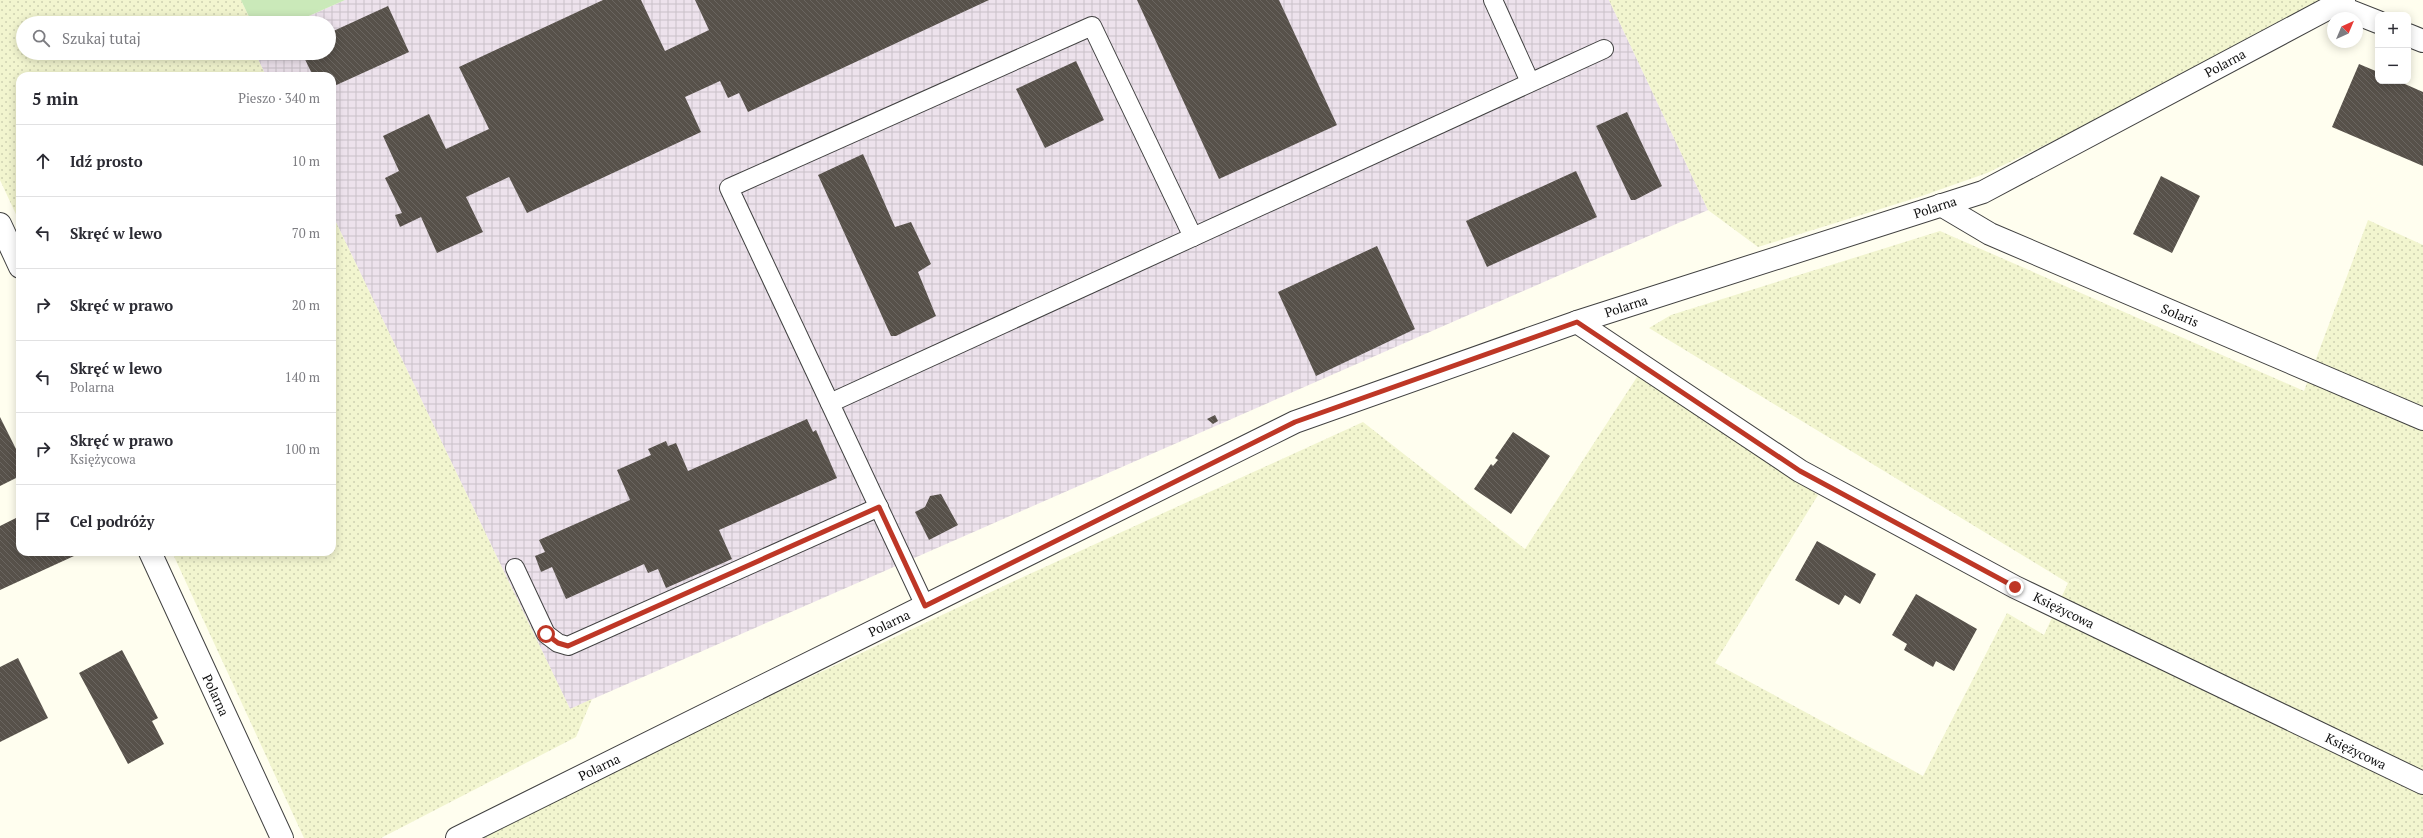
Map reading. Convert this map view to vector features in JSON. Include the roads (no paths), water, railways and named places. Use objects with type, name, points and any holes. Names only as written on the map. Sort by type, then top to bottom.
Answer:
[{"type":"street","points":[[2340,2],[2375,20]]},
{"type":"street","name":"Polarna","points":[[457,838],[1295,422],[1577,322],[1983,192],[2340,2]]},
{"type":"street","points":[[2411,36],[2423,41]]},
{"type":"street","name":"Solaris","points":[[1941,205],[1990,234],[2423,419]]},
{"type":"street","points":[[0,224],[5,248],[16,262]]},
{"type":"street","name":"Księżycowa","points":[[1577,322],[1806,475],[2015,587],[2423,783]]},
{"type":"street","name":"Polarna","points":[[152,556],[282,838]]},
{"type":"lane","points":[[1493,0],[1530,82]]},
{"type":"lane","points":[[925,606],[729,188],[1092,26],[1193,237]]},
{"type":"lane","points":[[830,403],[1604,49]]},
{"type":"lane","points":[[515,568],[546,634],[558,643],[568,646],[879,507]]}]
